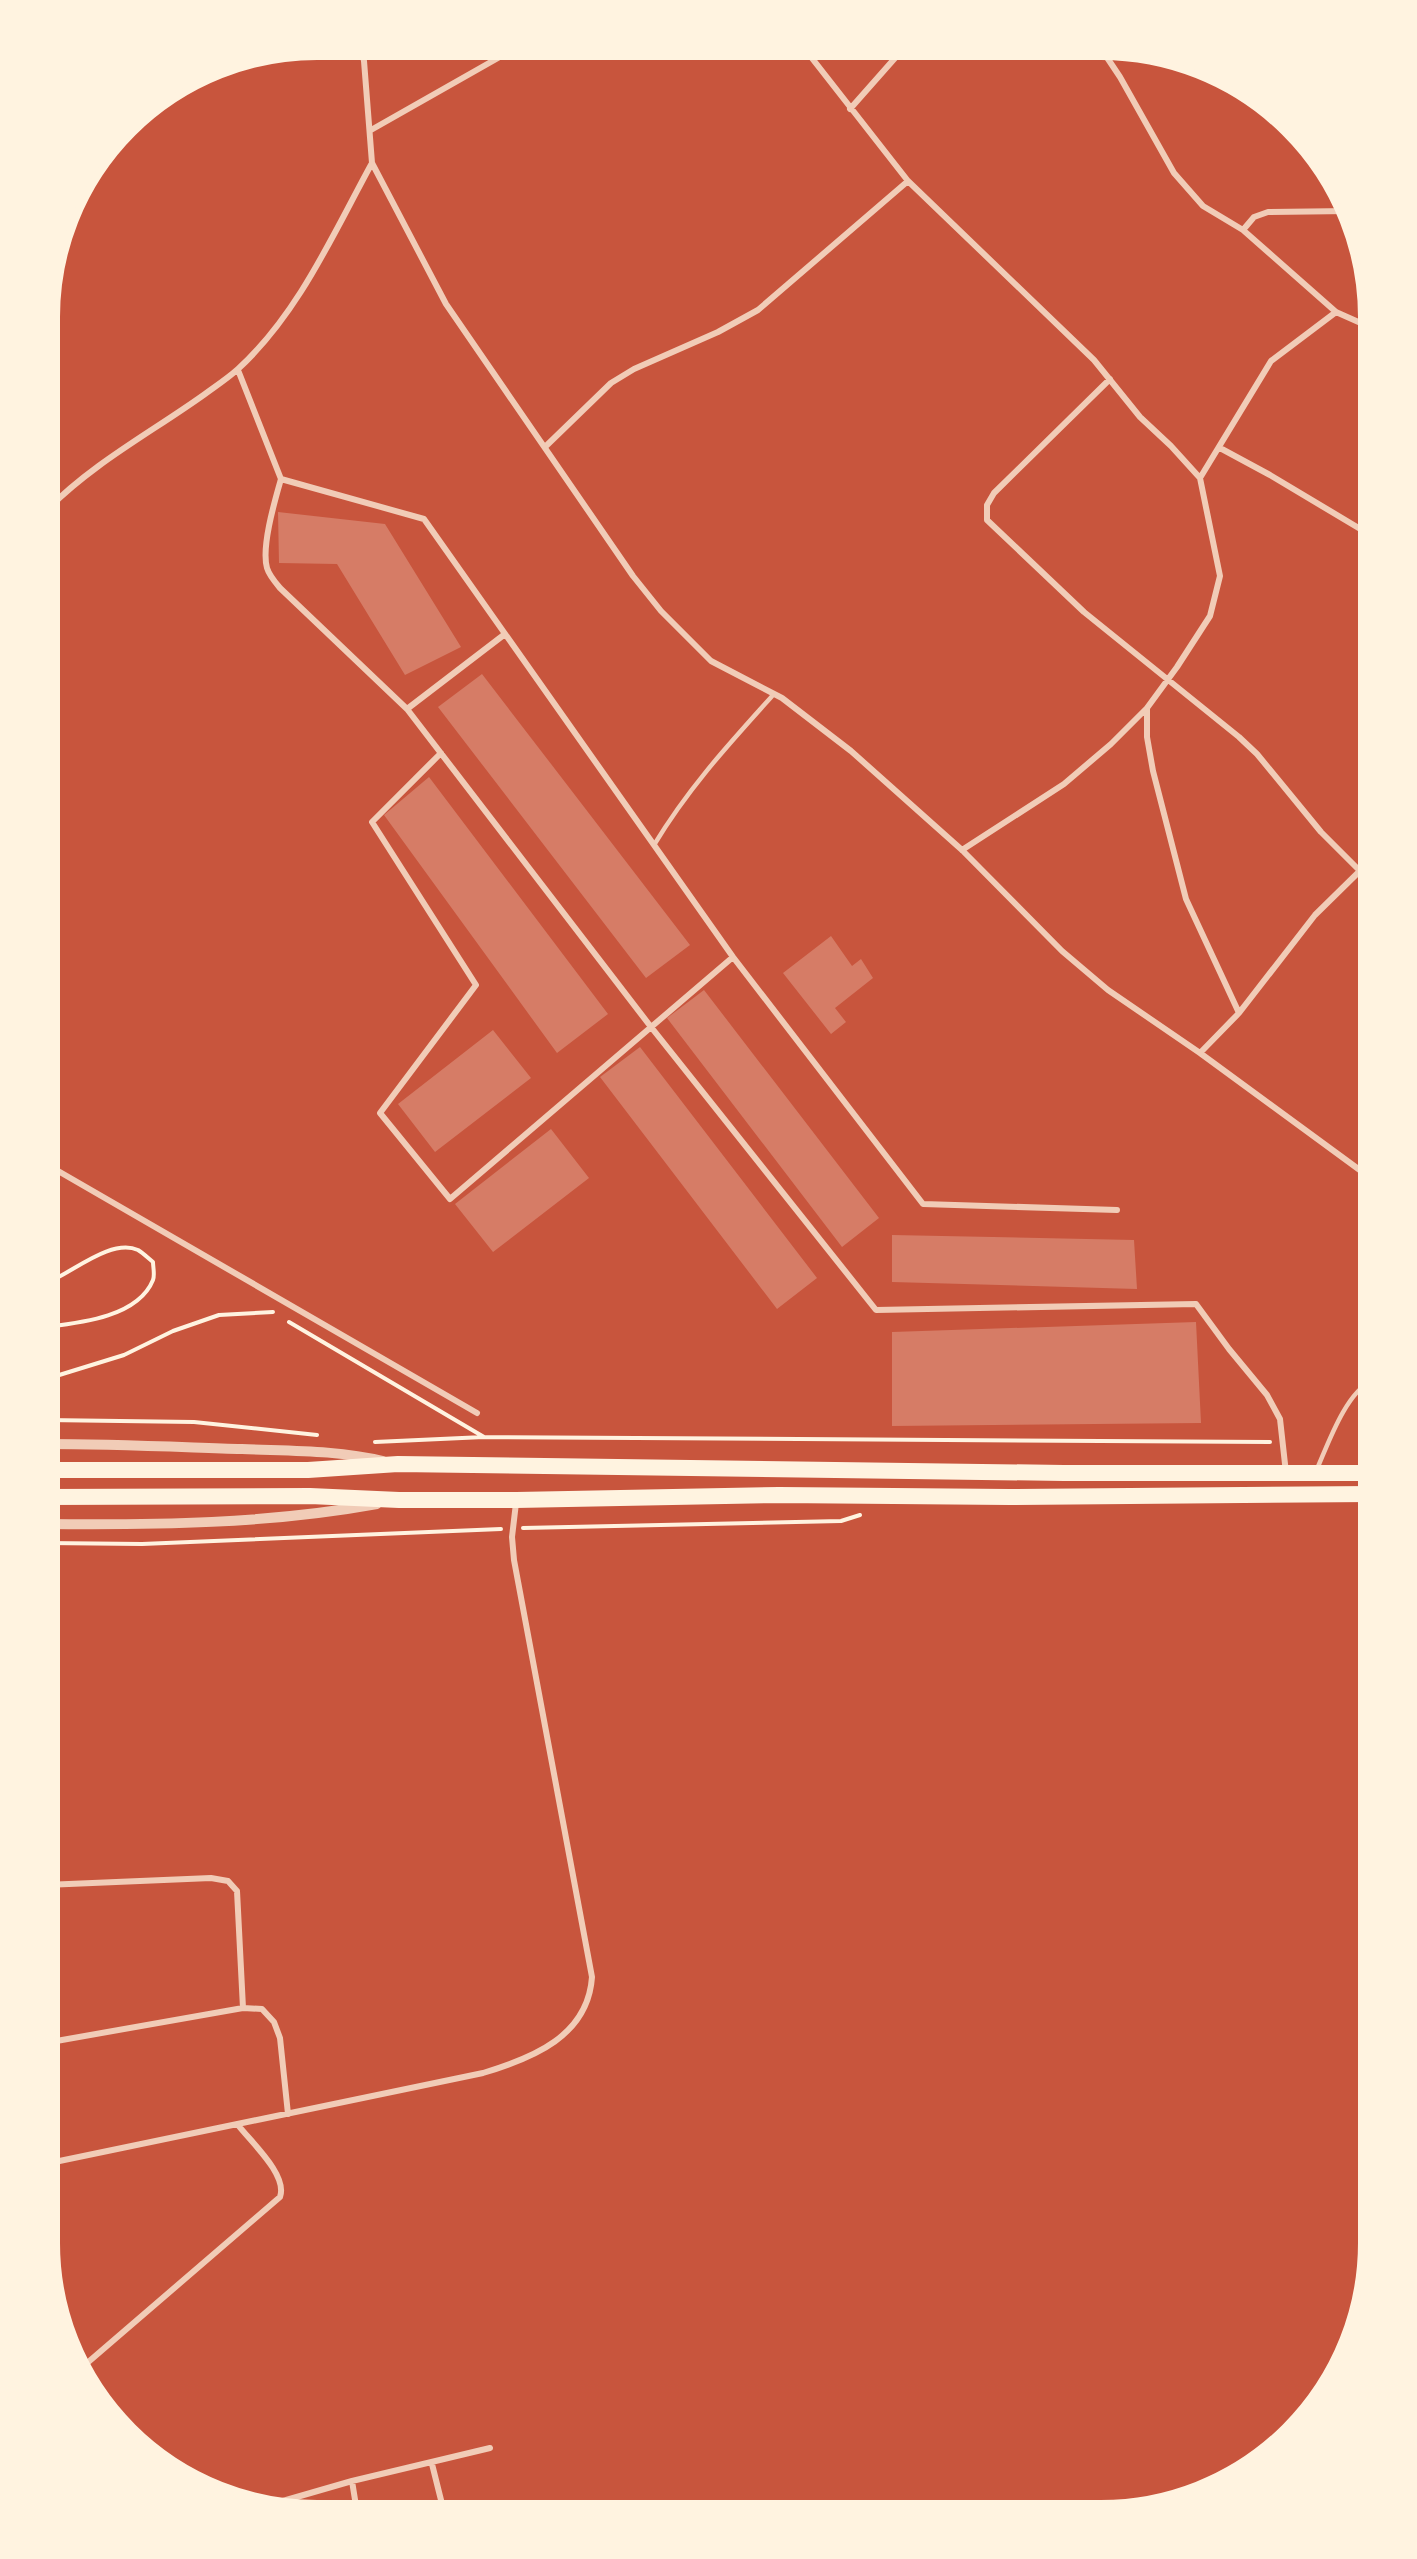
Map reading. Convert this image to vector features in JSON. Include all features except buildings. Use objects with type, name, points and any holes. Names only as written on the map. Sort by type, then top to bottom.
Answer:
[{"type":"highway","points":[[56,1470],[308,1470],[398,1464],[882,1471],[1362,1473]]},
{"type":"highway","points":[[56,1497],[310,1496],[399,1500],[516,1500],[778,1496],[1362,1494]]},
{"type":"street","points":[[363,56],[371,130],[372,163],[446,304],[633,576],[661,611],[711,661],[774,694],[851,751],[962,850],[1062,951],[1108,990],[1200,1053],[1362,1172]]},
{"type":"street","points":[[371,130],[501,56]]},
{"type":"street","points":[[810,56],[908,181],[1078,344],[1140,417],[1200,478],[1220,576],[1210,616],[1147,708],[1111,744],[1064,784],[962,850]]},
{"type":"street","points":[[850,109],[897,56]]},
{"type":"street","points":[[1106,56],[1174,173],[1203,206],[1242,230],[1336,312],[1362,324]]},
{"type":"street","points":[[56,502],[101,463],[160,427],[238,370],[280,325],[310,277],[372,163]]},
{"type":"street","points":[[545,447],[611,383],[634,369],[718,332],[758,310],[908,181]]},
{"type":"street","points":[[1242,230],[1254,217],[1268,212],[1339,211]]},
{"type":"street","points":[[1200,478],[1271,361],[1336,312]]},
{"type":"street","points":[[238,370],[280,479],[273,505],[265,558],[267,571],[287,595],[407,710],[651,1027],[876,1310],[1196,1304],[1267,1395],[1280,1419],[1287,1474]]},
{"type":"street","points":[[1110,379],[994,492],[985,512],[987,520],[1084,612],[1169,678],[1257,754],[1321,832],[1362,874]]},
{"type":"street","points":[[1220,448],[1362,530]]},
{"type":"street","points":[[280,479],[424,519],[733,957],[923,1204],[1117,1210]]},
{"type":"street","points":[[407,710],[505,634]]},
{"type":"street","points":[[1147,708],[1147,737],[1153,771],[1186,899],[1239,1013]]},
{"type":"street","points":[[441,753],[372,822],[476,985],[380,1113],[450,1199],[733,957]]},
{"type":"street","points":[[1200,1053],[1239,1013],[1315,915],[1362,868]]},
{"type":"street","points":[[56,1170],[477,1413]]},
{"type":"street","points":[[56,1444],[297,1451],[359,1455],[398,1464]]},
{"type":"street","points":[[56,1524],[153,1525],[232,1522],[302,1516],[399,1500]]},
{"type":"street","points":[[56,2162],[238,2125],[502,2067],[543,2048],[564,2035],[573,2026],[587,2005],[591,1991],[590,1962],[514,1560],[513,1528],[516,1500]]},
{"type":"street","points":[[56,1885],[211,1878],[228,1881],[237,1891],[243,2008]]},
{"type":"street","points":[[56,2041],[243,2008],[262,2009],[274,2022],[280,2038],[288,2114]]},
{"type":"street","points":[[85,2364],[280,2197],[282,2186],[278,2175],[238,2125]]},
{"type":"street","points":[[283,2501],[352,2481],[432,2464],[490,2448]]},
{"type":"street","points":[[432,2464],[442,2504]]},
{"type":"street","points":[[352,2481],[356,2504]]},
{"type":"lane","points":[[654,845],[677,806],[697,779],[774,694]]},
{"type":"lane","points":[[1315,1473],[1347,1406],[1362,1387]]},
{"type":"path","points":[[56,1278],[98,1255],[121,1247],[138,1250],[153,1262],[154,1278],[150,1286],[145,1294],[125,1308],[91,1321],[56,1325]]},
{"type":"path","points":[[56,1376],[124,1355],[173,1331],[219,1315],[273,1312]]},
{"type":"path","points":[[56,1420],[194,1422],[323,1436]]},
{"type":"path","points":[[369,1441],[484,1437],[1283,1442]]},
{"type":"path","points":[[56,1543],[142,1544],[513,1528],[840,1521],[861,1515]]}]
